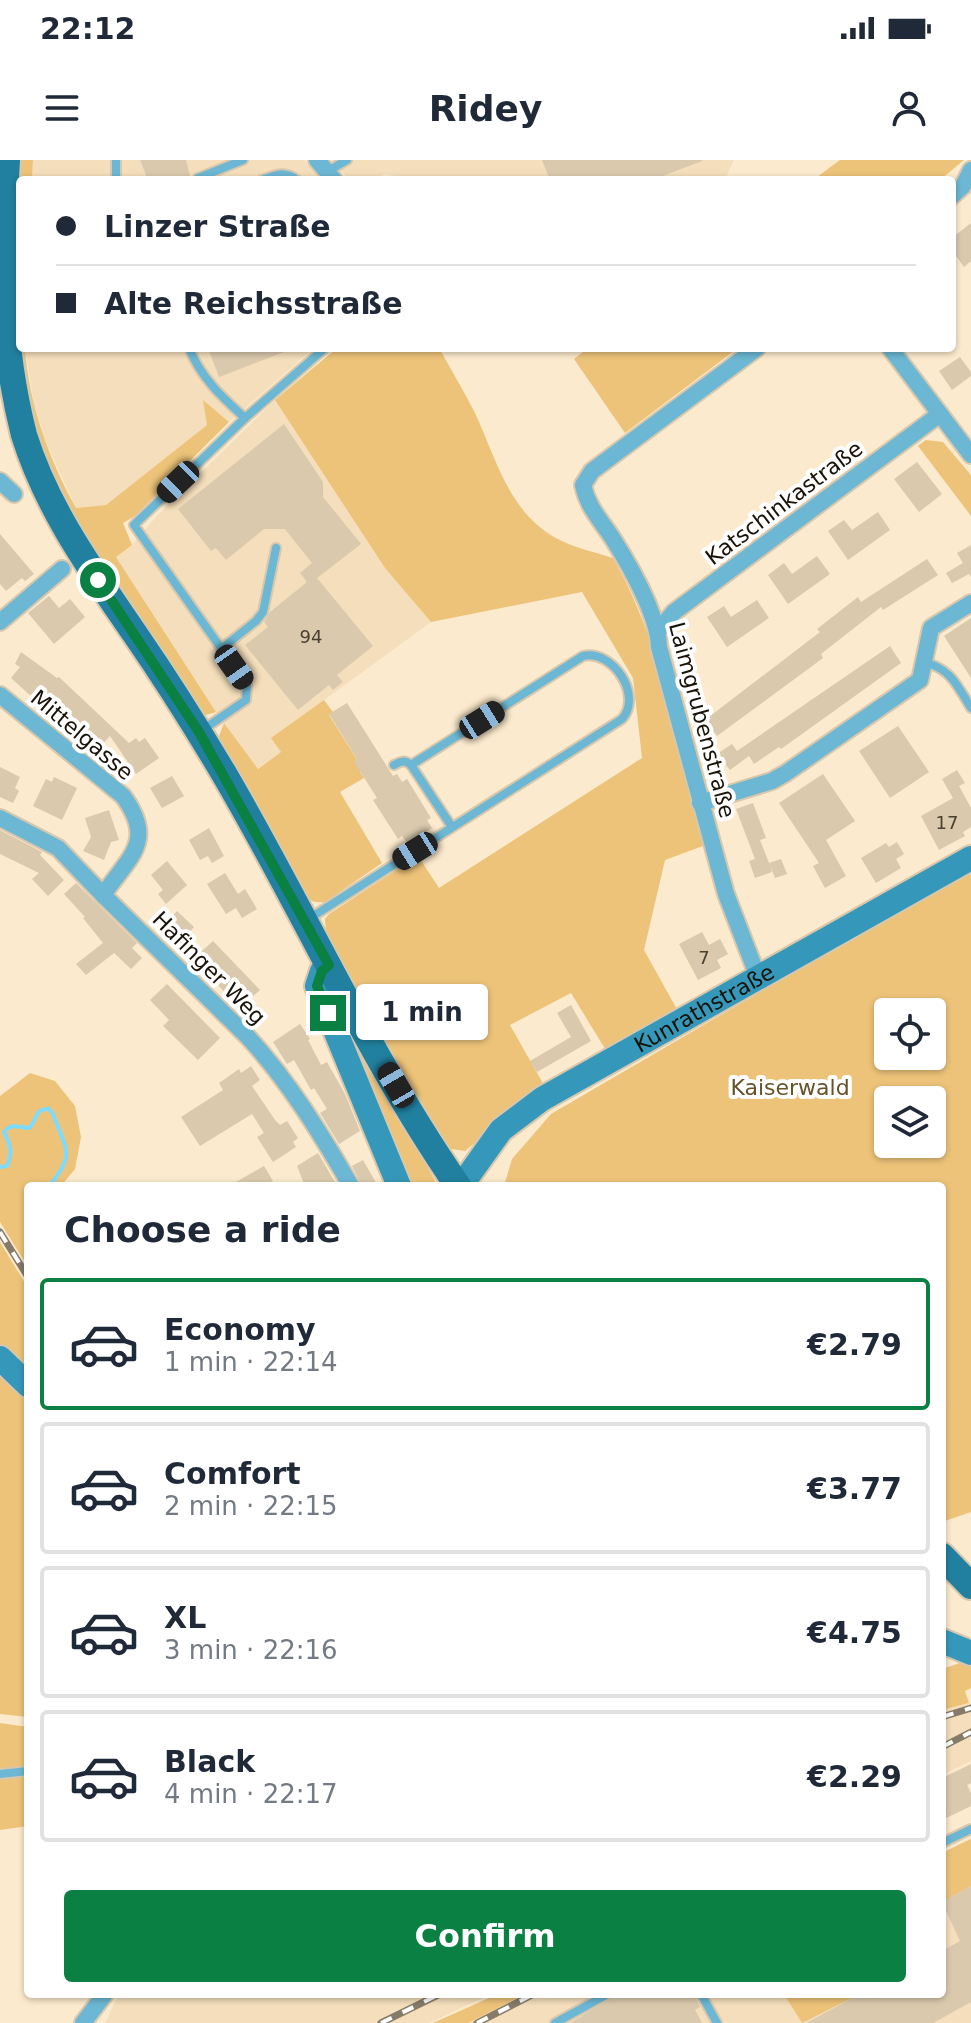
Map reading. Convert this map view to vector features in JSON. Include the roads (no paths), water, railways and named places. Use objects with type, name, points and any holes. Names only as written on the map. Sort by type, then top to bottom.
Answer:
[{"type":"main road","points":[[7,160],[1,303],[11,383],[25,437],[44,487],[69,536],[199,732],[407,1105],[457,1182]]},
{"type":"main road","points":[[946,1560],[971,1586]]},
{"type":"street","points":[[962,193],[971,170]]},
{"type":"street","name":"Laimgrubenstraße","points":[[752,352],[592,471],[583,485],[587,503],[627,562],[658,631],[659,647],[726,894],[758,977]]},
{"type":"street","points":[[893,352],[971,455]]},
{"type":"street","name":"Katschinkastraße","points":[[658,631],[674,612],[940,414]]},
{"type":"street","points":[[0,481],[14,494]]},
{"type":"street","points":[[0,622],[62,569]]},
{"type":"street","points":[[700,803],[772,781],[920,680],[933,625],[971,603]]},
{"type":"street","name":"Mittelgasse","points":[[0,695],[123,796],[136,814],[140,832],[134,850],[103,895]]},
{"type":"street","name":"Hafinger Weg","points":[[0,818],[58,848],[268,1058],[349,1182]]},
{"type":"street","name":"Kunrathstraße","points":[[463,1182],[501,1130],[520,1114],[971,858]]},
{"type":"street","points":[[329,965],[322,971],[317,986],[397,1182]]},
{"type":"street","points":[[0,1358],[24,1381]]},
{"type":"street","points":[[83,2023],[102,1998]]},
{"type":"lane","points":[[202,176],[226,163],[243,160]]},
{"type":"lane","points":[[326,171],[347,160]]},
{"type":"lane","points":[[191,352],[209,384],[245,418]]},
{"type":"lane","points":[[199,732],[246,700],[247,685],[134,525],[245,418],[320,352]]},
{"type":"lane","points":[[221,649],[263,612],[276,548]]},
{"type":"lane","points":[[306,921],[622,719],[629,706],[626,687],[606,659],[597,655],[583,656],[411,765]]},
{"type":"lane","points":[[923,662],[940,666],[951,676],[971,708]]},
{"type":"lane","points":[[394,765],[400,761],[411,765],[452,827]]},
{"type":"lane","points":[[0,1774],[24,1771]]},
{"type":"lane","points":[[946,1841],[971,1829]]},
{"type":"lane","points":[[555,2023],[601,1998]]},
{"type":"lane","points":[[703,1998],[717,2023]]},
{"type":"waterway","points":[[0,1167],[7,1166],[10,1157],[4,1132],[12,1126],[29,1128],[38,1112],[49,1109],[66,1152],[63,1166],[52,1182]]},
{"type":"railway","points":[[0,1232],[24,1271]]},
{"type":"railway","points":[[946,1716],[971,1708]]},
{"type":"railway","points":[[946,1745],[971,1732]]},
{"type":"railway","points":[[381,2023],[432,1998]]},
{"type":"railway","points":[[477,2023],[526,1998]]},
{"type":"park label","name":"Kaiserwald","points":[[790,1087]]}]
